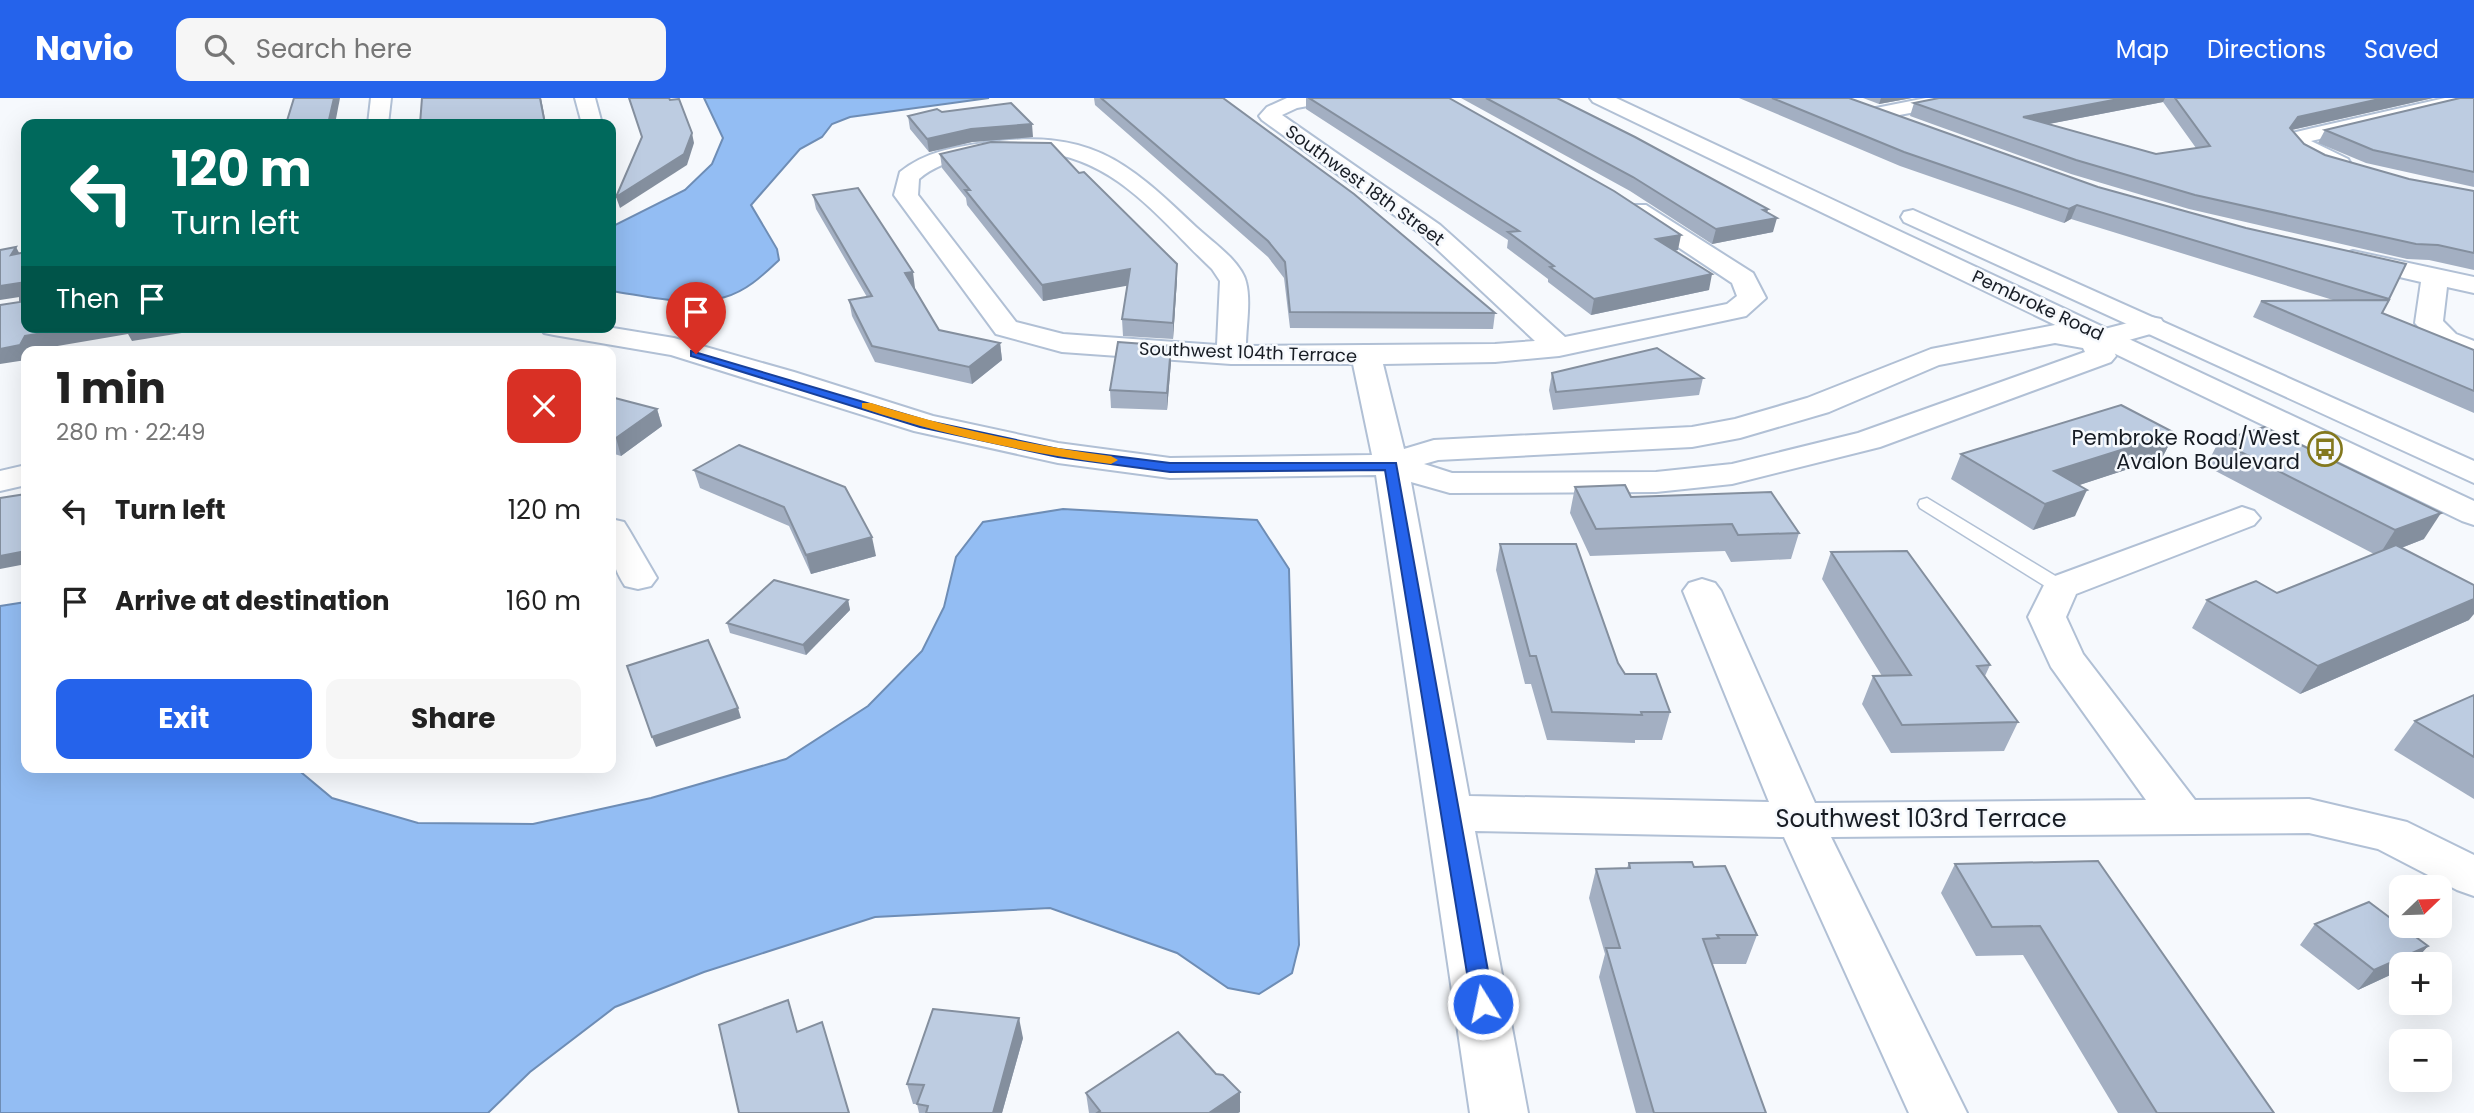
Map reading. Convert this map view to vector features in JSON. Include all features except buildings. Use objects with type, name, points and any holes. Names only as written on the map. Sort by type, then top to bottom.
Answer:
[{"type":"street","points":[[379,119],[382,98]]},
{"type":"street","points":[[585,98],[591,119]]},
{"type":"street","name":"Southwest 18th Street","points":[[1322,98],[1292,102],[1276,109],[1269,116],[1431,230],[1559,347]]},
{"type":"street","name":"Pembroke Road","points":[[1600,98],[2100,339],[2474,514]]},
{"type":"street","points":[[1652,98],[1822,176]]},
{"type":"street","points":[[1917,129],[1867,109],[1958,98]]},
{"type":"street","points":[[2357,169],[2331,161],[2297,143],[2300,138],[2320,132],[2472,98]]},
{"type":"street","name":"Southwest 104th Terrace","points":[[1231,355],[1234,281],[1222,264],[1117,169],[1094,155],[1063,147],[1034,144],[993,147],[923,163],[908,177],[905,195],[1006,328],[1062,343],[1231,355],[1495,354],[1559,347],[1736,310],[1752,298],[1744,279],[1621,198]]},
{"type":"street","name":"Pembroke Road","points":[[1886,204],[2474,474]]},
{"type":"street","points":[[2334,255],[2474,285]]},
{"type":"street","points":[[2435,277],[2429,323],[2446,340],[2474,352]]},
{"type":"street","points":[[1391,466],[1434,450],[1692,437],[1726,431],[1818,405],[1931,358],[2055,334],[2100,339],[2151,325]]},
{"type":"street","points":[[594,333],[674,347],[783,378],[925,424],[1058,453],[1170,468],[1391,466],[1450,483],[1657,482],[1732,474],[1869,440],[2015,390],[2101,356],[2100,339]]},
{"type":"street","name":"Southwest 104th Terrace","points":[[1366,355],[1391,466],[1499,1113]]},
{"type":"street","points":[[1726,431],[1767,466]]},
{"type":"street","points":[[0,481],[21,476]]},
{"type":"street","points":[[2182,816],[2065,658],[2047,617],[2060,587],[2242,519]]},
{"type":"street","points":[[616,539],[638,578]]},
{"type":"street","points":[[1702,591],[1799,820],[1938,1113]]},
{"type":"street","name":"Southwest 103rd Terrace","points":[[1450,813],[1799,820],[2309,816],[2390,834],[2474,877]]},
{"type":"lane","points":[[1927,505],[2060,587]]},
{"type":"water","points":[[704,98],[989,98],[850,117],[832,124],[822,137],[800,149],[751,205],[777,249],[779,260],[740,291],[725,297],[698,301],[668,300],[616,292],[616,224],[685,190],[712,164],[723,138]]},
{"type":"water","points":[[1063,509],[1257,520],[1289,569],[1299,945],[1292,973],[1259,994],[1228,988],[1177,953],[1050,908],[875,917],[704,972],[615,1007],[530,1072],[488,1113],[0,1113],[0,606],[21,603],[21,773],[302,773],[332,798],[418,823],[533,824],[651,798],[786,759],[868,706],[922,651],[944,607],[956,557],[983,522]]},
{"type":"slow traffic","points":[[867,405],[925,424],[1058,453],[1111,460]]},
{"type":"place","name":"Pembroke Road/West Avalon Boulevard","points":[[2325,449]]},
{"type":"route","points":[[696,354],[783,378],[925,424],[1058,453],[1170,468],[1391,466],[1483,1004]]}]
